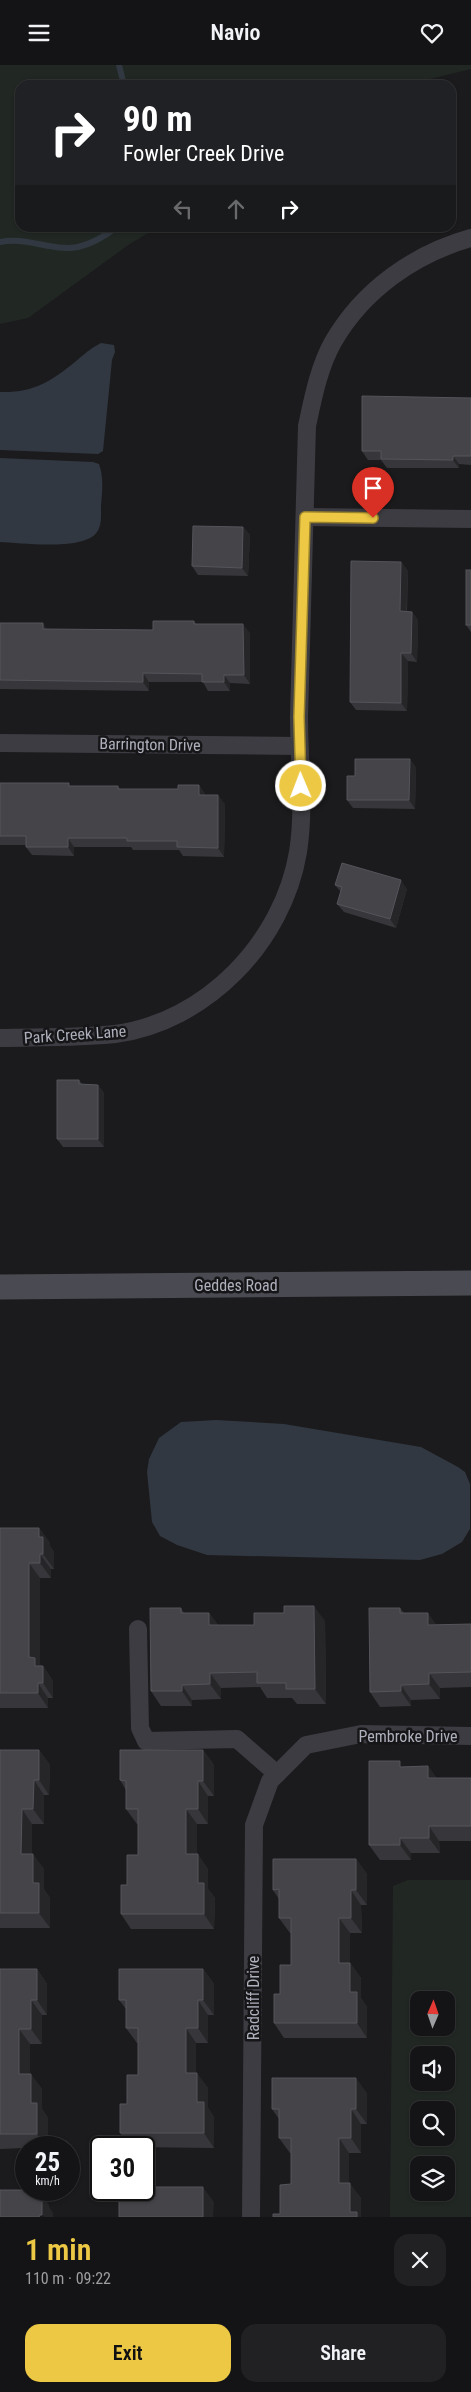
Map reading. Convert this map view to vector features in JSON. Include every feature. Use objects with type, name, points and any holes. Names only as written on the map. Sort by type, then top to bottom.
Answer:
[{"type":"main road","name":"Geddes Road","points":[[0,1287],[471,1283]]},
{"type":"street","name":"Park Creek Lane","points":[[0,1038],[114,1034],[136,1029],[187,1009],[232,975],[247,961],[265,934],[286,894],[294,871],[300,825],[299,746],[306,426],[323,365],[333,342],[369,297],[389,278],[430,252],[471,239]]},
{"type":"street","points":[[305,517],[471,519]]},
{"type":"street","name":"Barrington Drive","points":[[0,743],[299,746]]},
{"type":"street","points":[[138,1629],[140,1728],[146,1741],[237,1739],[274,1777]]},
{"type":"street","name":"Pembroke Drive","points":[[274,1777],[306,1745],[361,1734],[471,1736]]},
{"type":"street","name":"Radcliff Drive","points":[[251,2217],[254,1825],[274,1777]]},
{"type":"shaded area","points":[[0,65],[471,65],[471,69],[426,80],[15,80],[15,232],[150,232],[131,243],[28,318],[0,324]]},
{"type":"shaded area","points":[[101,343],[114,345],[115,352],[112,360],[103,451],[98,454],[0,450],[0,392],[22,391],[49,381]]},
{"type":"shaded area","points":[[0,458],[93,462],[99,464],[102,474],[102,490],[101,520],[97,532],[90,538],[80,542],[67,544],[0,542]]},
{"type":"shaded area","points":[[216,1420],[284,1424],[421,1447],[465,1472],[470,1484],[470,1529],[462,1542],[442,1554],[420,1560],[207,1555],[177,1545],[160,1536],[152,1522],[147,1472],[149,1459],[159,1438],[181,1422]]},
{"type":"shaded area","points":[[408,1880],[471,1880],[471,2217],[390,2217],[393,1886]]},
{"type":"building","points":[[362,396],[471,398],[471,456],[453,456],[453,460],[381,459],[381,451],[362,451]]},
{"type":"building","points":[[193,526],[243,527],[242,568],[192,566]]},
{"type":"building","points":[[351,561],[401,562],[400,611],[412,612],[411,653],[401,653],[401,703],[350,702]]},
{"type":"building","points":[[466,570],[471,570],[471,625],[466,625]]},
{"type":"building","points":[[153,621],[194,621],[194,624],[243,624],[244,675],[224,675],[224,682],[202,682],[202,674],[143,673],[143,682],[0,680],[0,623],[43,623],[43,629],[153,630]]},
{"type":"building","points":[[355,759],[410,759],[409,800],[347,800],[347,776],[355,776]]},
{"type":"building","points":[[0,783],[69,783],[69,786],[118,786],[118,789],[178,789],[178,785],[199,785],[199,795],[218,795],[218,848],[177,847],[177,841],[127,841],[127,838],[68,838],[68,847],[26,847],[26,836],[0,836]]},
{"type":"building","points":[[342,863],[401,880],[390,919],[337,904],[342,887],[335,885]]},
{"type":"building","points":[[57,1080],[79,1080],[79,1084],[98,1085],[98,1139],[57,1139]]},
{"type":"building","points":[[0,1528],[39,1528],[39,1537],[43,1537],[43,1554],[40,1554],[40,1563],[29,1563],[29,1657],[35,1658],[35,1666],[43,1666],[43,1683],[38,1683],[38,1693],[0,1693]]},
{"type":"building","points":[[284,1606],[314,1606],[315,1689],[286,1689],[286,1683],[257,1683],[257,1672],[210,1673],[210,1684],[182,1685],[182,1691],[151,1691],[150,1608],[181,1608],[181,1613],[209,1613],[209,1625],[254,1625],[254,1613],[284,1613]]},
{"type":"building","points":[[369,1608],[400,1608],[400,1613],[428,1613],[428,1625],[471,1624],[471,1672],[429,1673],[429,1684],[401,1685],[401,1691],[370,1692]]},
{"type":"building","points":[[0,1750],[39,1750],[39,1780],[34,1780],[33,1809],[22,1809],[21,1854],[33,1854],[33,1883],[39,1883],[39,1913],[0,1913]]},
{"type":"building","points":[[120,1750],[203,1750],[203,1781],[198,1781],[198,1809],[186,1809],[186,1854],[198,1854],[198,1883],[204,1883],[204,1914],[121,1914],[121,1885],[127,1885],[127,1855],[138,1855],[138,1809],[126,1809],[126,1781],[120,1780]]},
{"type":"building","points":[[369,1761],[400,1761],[400,1767],[428,1766],[428,1778],[471,1778],[471,1826],[429,1826],[429,1838],[400,1838],[400,1845],[369,1845]]},
{"type":"building","points":[[273,1859],[356,1859],[356,1890],[351,1890],[351,1918],[339,1918],[339,1963],[350,1963],[350,1992],[357,1992],[357,2023],[274,2023],[274,1994],[280,1994],[280,1965],[291,1965],[291,1918],[279,1918],[279,1889],[273,1890]]},
{"type":"building","points":[[0,1969],[37,1969],[37,2000],[31,2000],[31,2029],[19,2029],[19,2074],[31,2074],[31,2103],[37,2103],[37,2134],[0,2134]]},
{"type":"building","points":[[119,1969],[203,1969],[203,2000],[198,2000],[198,2028],[186,2028],[186,2073],[197,2073],[197,2102],[204,2102],[204,2133],[120,2133],[120,2104],[127,2104],[127,2075],[138,2075],[138,2028],[126,2028],[126,2000],[119,2000]]},
{"type":"building","points":[[272,2078],[356,2078],[356,2109],[351,2109],[351,2138],[339,2138],[339,2183],[350,2183],[350,2212],[357,2212],[357,2217],[273,2217],[273,2214],[280,2214],[280,2185],[291,2184],[291,2138],[279,2138],[279,2109],[272,2109]]},
{"type":"building","points":[[155,2187],[203,2187],[203,2217],[119,2217],[119,2201],[155,2201]]},
{"type":"building","points":[[0,2190],[15,2190],[15,2201],[42,2201],[42,2215],[39,2217],[0,2217]]},
{"type":"waterway","points":[[119,65],[123,80]]},
{"type":"waterway","points":[[0,242],[20,241],[68,248],[88,244],[110,232]]},
{"type":"route","points":[[301,786],[299,717],[305,517],[373,518]]}]
